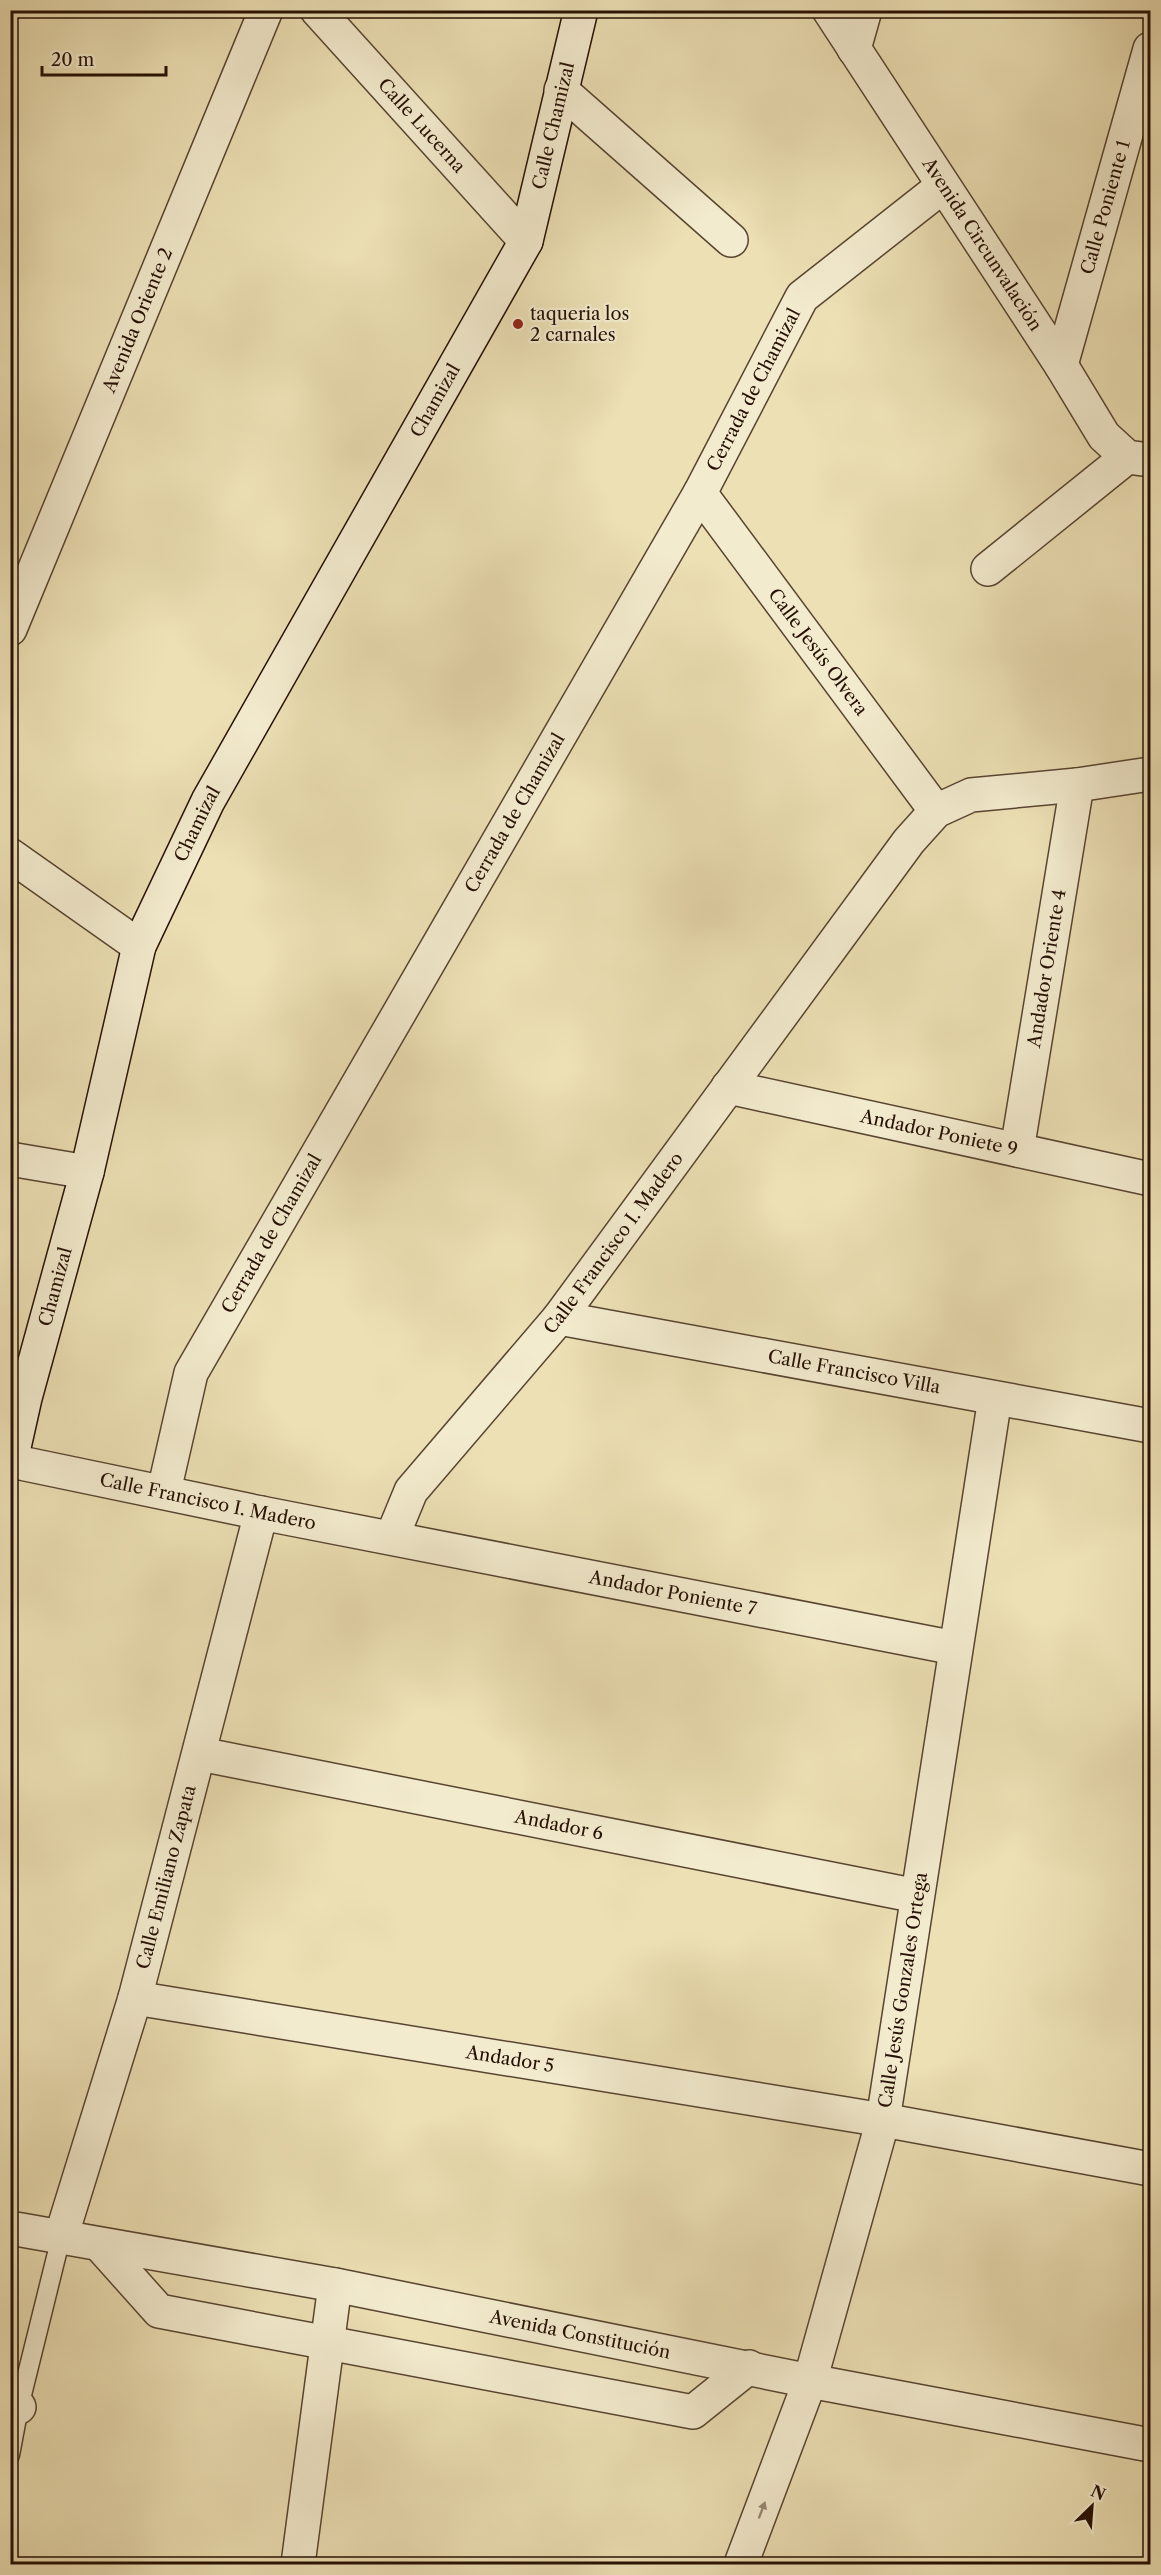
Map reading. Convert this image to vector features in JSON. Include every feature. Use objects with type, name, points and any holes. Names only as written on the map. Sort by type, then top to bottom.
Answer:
[{"type":"street","name":"Avenida Oriente 2","points":[[10,629],[266,10]]},
{"type":"street","name":"Calle Lucerna","points":[[317,10],[526,241]]},
{"type":"street","name":"Calle Chamizal","points":[[526,241],[581,10]]},
{"type":"street","name":"Avenida Circunvalación","points":[[829,10],[1061,365],[1104,436],[1139,458]]},
{"type":"street","points":[[854,49],[865,10]]},
{"type":"street","name":"Calle Poniente 1","points":[[1061,365],[1150,49]]},
{"type":"street","points":[[561,90],[731,240]]},
{"type":"street","name":"Cerrada de Chamizal","points":[[164,1491],[191,1373],[700,493],[802,297],[943,186]]},
{"type":"street","name":"Chamizal","points":[[11,1463],[18,1396],[87,1172],[139,946],[208,801],[526,241]]},
{"type":"street","points":[[988,569],[1139,458]]},
{"type":"street","name":"Calle Jesús Olvera","points":[[700,493],[936,811]]},
{"type":"street","name":"Calle Francisco I. Madero","points":[[11,1463],[392,1537],[411,1491],[559,1318],[909,841],[936,811],[971,795],[1077,785],[1150,774]]},
{"type":"street","name":"Andador Oriente 4","points":[[1017,1150],[1077,785]]},
{"type":"street","points":[[10,855],[139,946]]},
{"type":"street","name":"Andador Poniete 9","points":[[728,1087],[1150,1179]]},
{"type":"street","points":[[10,1159],[87,1172]]},
{"type":"street","name":"Calle Francisco Villa","points":[[559,1318],[1150,1426]]},
{"type":"street","name":"Calle Jesús Gonzales Ortega","points":[[741,2565],[810,2381],[883,2120],[955,1648],[996,1398]]},
{"type":"street","name":"Calle Emiliano Zapata","points":[[61,2237],[135,1998],[200,1755],[261,1513]]},
{"type":"street","name":"Andador Poniente 7","points":[[392,1537],[955,1648]]},
{"type":"street","name":"Andador 6","points":[[200,1755],[917,1896]]},
{"type":"street","name":"Andador 5","points":[[135,1998],[883,2120],[1150,2169]]},
{"type":"street","name":"Avenida Constitución","points":[[10,2228],[335,2285],[810,2381],[1150,2445]]},
{"type":"street","points":[[100,2245],[159,2311],[693,2412],[749,2367]]},
{"type":"street","points":[[298,2565],[335,2285]]},
{"type":"lane","points":[[10,2455],[15,2406],[61,2237]]},
{"type":"place","name":"taqueria los 2 carnales","points":[[518,324]]}]
